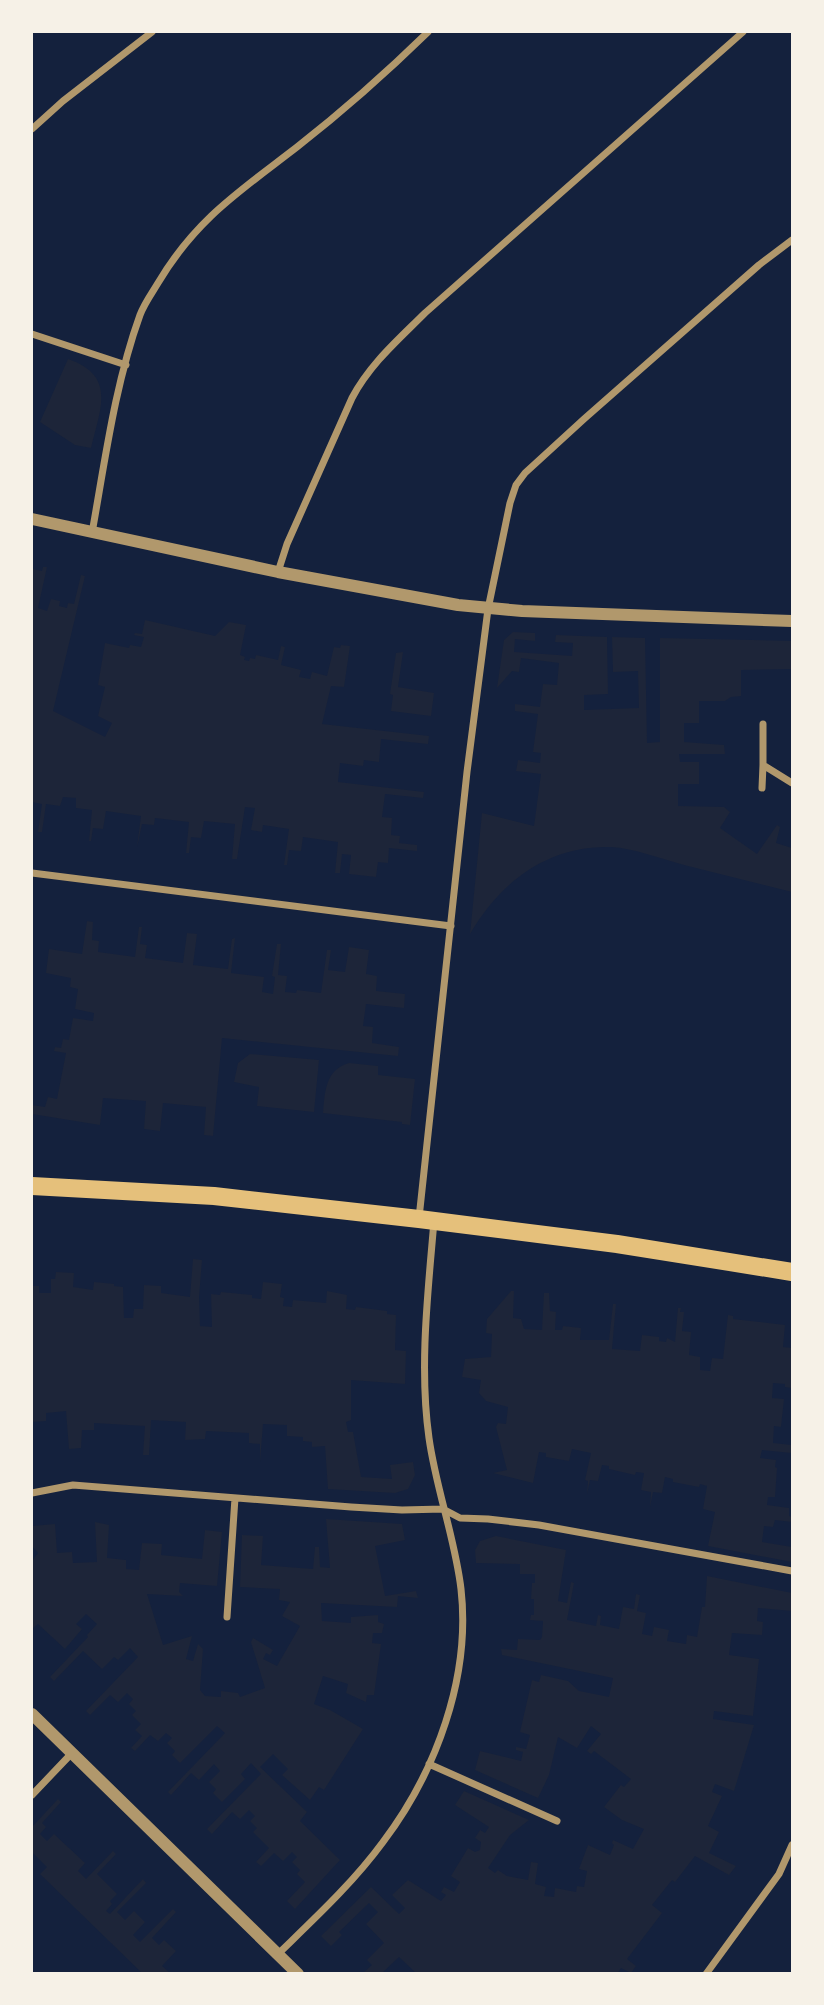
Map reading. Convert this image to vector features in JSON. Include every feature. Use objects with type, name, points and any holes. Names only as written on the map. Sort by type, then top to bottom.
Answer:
[{"type":"main road","points":[[32,1186],[214,1196],[617,1244],[793,1272]]},
{"type":"street","points":[[32,129],[63,101],[152,32]]},
{"type":"street","points":[[92,533],[108,441],[126,365],[141,313],[165,271],[193,233],[225,201],[299,146],[398,62],[428,32]]},
{"type":"street","points":[[278,572],[287,544],[352,398],[362,378],[376,361],[425,313],[743,32]]},
{"type":"street","points":[[278,1954],[382,1844],[411,1800],[429,1764],[454,1691],[461,1647],[461,1589],[429,1439],[426,1394],[426,1220],[467,772],[488,609],[510,503],[516,485],[525,473],[759,265],[793,240]]},
{"type":"street","points":[[32,334],[126,365]]},
{"type":"street","points":[[32,519],[278,572],[458,606],[793,621]]},
{"type":"street","points":[[762,788],[764,724]]},
{"type":"street","points":[[763,765],[793,782]]},
{"type":"street","points":[[32,876],[451,926]]},
{"type":"street","points":[[32,1493],[73,1485],[402,1510],[443,1509],[460,1518],[539,1525],[793,1571]]},
{"type":"street","points":[[227,1617],[234,1498]]},
{"type":"street","points":[[32,1714],[298,1973]]},
{"type":"street","points":[[32,1795],[72,1753]]},
{"type":"street","points":[[429,1764],[557,1821]]},
{"type":"street","points":[[706,1973],[772,1883],[793,1845]]},
{"type":"shaded area","points":[[68,359],[83,366],[94,375],[99,384],[101,407],[91,448],[75,445],[40,422]]},
{"type":"shaded area","points":[[43,567],[47,567],[38,608],[47,611],[51,599],[60,601],[59,606],[67,608],[68,603],[74,604],[81,575],[85,576],[53,711],[105,737],[112,723],[98,716],[105,687],[98,685],[105,643],[129,648],[130,645],[141,647],[144,637],[134,635],[142,634],[145,620],[215,636],[229,622],[246,625],[240,655],[245,657],[244,660],[255,659],[256,655],[278,660],[281,646],[285,647],[281,665],[301,670],[299,677],[310,679],[312,672],[327,676],[334,647],[350,646],[344,687],[331,686],[322,724],[429,736],[428,744],[381,739],[379,762],[364,760],[363,766],[340,763],[338,782],[424,792],[423,798],[385,794],[382,817],[392,818],[391,835],[400,836],[399,843],[417,845],[417,851],[389,848],[388,863],[378,862],[376,877],[349,874],[351,855],[342,854],[340,873],[335,873],[338,842],[303,837],[301,851],[289,850],[287,865],[284,865],[289,829],[263,825],[262,832],[251,830],[255,808],[245,807],[237,859],[232,859],[235,824],[204,821],[201,838],[191,837],[189,853],[186,853],[189,822],[155,818],[154,825],[142,824],[137,847],[141,816],[106,811],[103,829],[93,828],[89,841],[92,810],[76,808],[76,798],[63,797],[60,806],[46,804],[42,832],[38,832],[42,804],[32,802],[32,569],[42,571]]},
{"type":"shaded area","points":[[513,632],[535,633],[535,641],[515,639],[514,652],[572,656],[573,643],[555,642],[556,635],[607,637],[608,694],[584,695],[584,710],[639,708],[638,671],[613,672],[612,637],[645,638],[647,743],[660,742],[660,638],[792,641],[792,669],[741,670],[741,696],[725,701],[699,701],[699,723],[684,723],[684,742],[724,745],[725,754],[679,754],[680,762],[699,762],[699,784],[678,784],[678,806],[724,807],[730,812],[720,828],[757,854],[777,825],[780,827],[776,843],[792,848],[792,892],[629,849],[588,848],[567,852],[528,870],[496,898],[470,934],[482,813],[534,826],[541,774],[516,771],[518,760],[540,763],[541,753],[533,752],[538,714],[515,711],[515,704],[540,707],[543,684],[557,685],[559,663],[521,658],[519,672],[512,671],[497,688],[504,640]]},
{"type":"shaded area","points":[[403,652],[398,687],[434,693],[431,716],[391,711],[393,695],[390,694],[396,653]]},
{"type":"shaded area","points":[[87,921],[93,922],[92,940],[99,941],[98,952],[135,957],[139,927],[142,927],[140,944],[147,945],[145,958],[183,963],[187,933],[197,934],[193,965],[228,969],[232,939],[235,938],[231,973],[264,977],[262,992],[273,994],[275,977],[272,976],[277,944],[281,944],[278,975],[287,976],[285,992],[296,993],[297,990],[321,993],[327,950],[331,950],[328,970],[345,972],[349,947],[369,950],[366,974],[377,976],[376,991],[405,994],[404,1008],[366,1004],[363,1026],[373,1027],[372,1043],[399,1047],[398,1056],[222,1038],[213,1136],[204,1135],[206,1107],[163,1103],[160,1131],[144,1129],[146,1101],[103,1098],[100,1125],[32,1114],[32,1105],[45,1107],[48,1097],[57,1099],[66,1053],[54,1051],[55,1047],[61,1048],[63,1039],[69,1040],[73,1018],[93,1021],[94,1013],[75,1009],[78,989],[70,987],[71,978],[46,973],[49,949],[82,954]]},
{"type":"shaded area","points":[[250,1054],[319,1060],[314,1112],[257,1106],[259,1087],[234,1082],[238,1063]]},
{"type":"shaded area","points":[[349,1063],[378,1066],[378,1075],[415,1079],[410,1125],[323,1113],[331,1076],[341,1066]]},
{"type":"shaded area","points":[[193,1259],[202,1260],[200,1326],[212,1327],[211,1294],[220,1295],[221,1292],[252,1295],[252,1298],[261,1299],[263,1282],[282,1284],[280,1297],[284,1298],[283,1306],[292,1307],[293,1300],[326,1303],[327,1291],[347,1295],[346,1309],[355,1310],[356,1307],[387,1311],[387,1314],[396,1315],[395,1350],[406,1351],[405,1384],[351,1380],[351,1420],[346,1422],[348,1432],[353,1432],[361,1477],[392,1479],[390,1465],[413,1462],[415,1475],[408,1489],[395,1493],[328,1489],[325,1446],[312,1447],[312,1442],[303,1441],[303,1437],[287,1436],[287,1425],[263,1424],[260,1462],[260,1444],[249,1443],[249,1433],[206,1431],[205,1439],[185,1440],[186,1422],[151,1420],[149,1455],[143,1455],[145,1426],[94,1423],[94,1430],[82,1430],[81,1448],[69,1449],[66,1411],[46,1413],[46,1421],[32,1422],[32,1286],[39,1286],[39,1293],[51,1293],[51,1279],[55,1279],[56,1272],[74,1273],[73,1287],[93,1290],[94,1282],[114,1284],[123,1287],[124,1318],[133,1318],[134,1309],[143,1309],[144,1285],[161,1286],[161,1293],[190,1297]]},
{"type":"shaded area","points":[[511,1291],[514,1291],[513,1318],[521,1319],[524,1329],[542,1330],[544,1293],[549,1293],[550,1311],[556,1312],[555,1330],[562,1330],[563,1326],[581,1328],[580,1340],[609,1340],[613,1304],[616,1304],[612,1349],[640,1351],[642,1335],[659,1337],[659,1341],[666,1342],[667,1338],[675,1342],[678,1308],[681,1308],[680,1312],[684,1312],[682,1331],[691,1332],[689,1355],[700,1357],[700,1370],[710,1371],[712,1358],[723,1359],[728,1315],[733,1316],[733,1319],[785,1325],[783,1347],[792,1348],[792,1388],[773,1383],[772,1398],[784,1399],[781,1427],[774,1426],[773,1443],[792,1445],[792,1453],[762,1450],[760,1458],[776,1460],[775,1497],[768,1497],[767,1505],[789,1508],[792,1522],[775,1520],[773,1527],[764,1526],[762,1542],[792,1547],[792,1562],[708,1546],[715,1512],[703,1509],[707,1486],[673,1482],[673,1479],[665,1477],[662,1493],[653,1492],[650,1507],[651,1492],[641,1490],[644,1473],[636,1472],[635,1475],[602,1465],[598,1481],[590,1480],[587,1494],[588,1481],[585,1480],[591,1453],[572,1449],[569,1461],[546,1457],[546,1453],[539,1452],[533,1483],[493,1473],[507,1470],[496,1427],[498,1423],[506,1424],[508,1407],[486,1401],[479,1393],[481,1380],[462,1377],[465,1359],[491,1357],[492,1334],[486,1333],[487,1319]]},
{"type":"shaded area","points":[[326,1519],[402,1524],[405,1540],[375,1546],[385,1596],[416,1591],[418,1598],[398,1596],[397,1607],[321,1603],[322,1621],[351,1623],[351,1617],[378,1615],[378,1622],[384,1624],[382,1633],[373,1633],[372,1643],[381,1644],[374,1695],[367,1695],[366,1702],[346,1693],[348,1684],[323,1676],[314,1704],[363,1729],[324,1790],[319,1787],[310,1800],[282,1775],[288,1769],[273,1754],[260,1767],[307,1812],[300,1821],[340,1860],[295,1909],[287,1901],[305,1882],[297,1874],[300,1870],[292,1862],[297,1857],[292,1852],[283,1861],[274,1853],[261,1866],[256,1862],[269,1848],[253,1832],[257,1828],[250,1821],[255,1816],[249,1810],[240,1819],[232,1812],[212,1834],[207,1829],[261,1774],[251,1763],[241,1774],[245,1779],[222,1802],[213,1793],[216,1789],[209,1782],[220,1771],[214,1764],[199,1780],[191,1773],[171,1795],[168,1792],[225,1733],[217,1726],[180,1763],[172,1755],[175,1751],[167,1743],[172,1738],[166,1733],[158,1741],[150,1735],[135,1751],[131,1748],[142,1736],[135,1730],[141,1724],[132,1715],[136,1711],[129,1704],[133,1699],[127,1693],[118,1702],[110,1695],[90,1715],[86,1711],[138,1657],[130,1648],[118,1660],[114,1657],[102,1669],[83,1651],[54,1681],[50,1677],[97,1624],[86,1614],[76,1624],[82,1629],[65,1649],[38,1624],[32,1629],[32,1561],[38,1553],[32,1546],[32,1526],[55,1524],[57,1553],[72,1552],[73,1563],[97,1562],[95,1522],[109,1525],[107,1558],[126,1560],[126,1569],[139,1570],[142,1543],[162,1544],[161,1555],[202,1559],[205,1530],[222,1532],[217,1586],[180,1583],[179,1592],[183,1596],[147,1594],[163,1645],[192,1636],[186,1659],[193,1661],[198,1644],[203,1649],[200,1690],[205,1696],[221,1697],[221,1691],[238,1693],[240,1697],[265,1688],[251,1642],[253,1638],[273,1650],[270,1655],[266,1653],[263,1659],[277,1666],[300,1626],[282,1616],[290,1602],[279,1600],[280,1589],[240,1587],[242,1535],[263,1536],[261,1565],[313,1569],[315,1547],[319,1547],[320,1567],[330,1568]]},
{"type":"shaded area","points":[[496,1536],[566,1550],[558,1601],[567,1603],[571,1582],[574,1583],[567,1620],[596,1626],[598,1615],[601,1616],[600,1625],[619,1629],[623,1607],[634,1609],[636,1594],[640,1595],[637,1611],[646,1613],[642,1634],[652,1636],[654,1627],[669,1630],[667,1641],[686,1644],[687,1635],[697,1637],[702,1607],[705,1607],[707,1576],[792,1593],[792,1611],[758,1608],[757,1621],[763,1622],[762,1635],[732,1633],[729,1655],[759,1659],[753,1716],[714,1711],[713,1719],[754,1725],[734,1791],[715,1784],[712,1792],[722,1796],[708,1826],[719,1832],[709,1853],[736,1866],[729,1875],[695,1856],[675,1882],[672,1880],[652,1905],[662,1913],[627,1959],[636,1966],[631,1973],[621,1968],[617,1974],[416,1973],[399,1957],[382,1973],[363,1973],[372,1965],[367,1960],[384,1943],[366,1924],[378,1912],[369,1903],[339,1932],[342,1935],[331,1946],[321,1936],[371,1887],[399,1914],[405,1908],[392,1895],[408,1880],[441,1901],[446,1895],[441,1892],[444,1887],[454,1892],[460,1882],[451,1876],[468,1848],[475,1852],[480,1850],[481,1842],[475,1838],[480,1830],[485,1833],[489,1827],[455,1805],[464,1791],[529,1820],[510,1835],[488,1868],[495,1873],[498,1870],[507,1876],[528,1880],[531,1862],[538,1863],[535,1884],[546,1887],[544,1896],[554,1897],[555,1888],[576,1892],[577,1886],[584,1887],[587,1871],[579,1869],[588,1845],[610,1855],[613,1840],[633,1849],[644,1829],[622,1820],[604,1807],[621,1785],[624,1787],[631,1779],[594,1751],[591,1754],[587,1751],[601,1734],[591,1726],[577,1748],[558,1737],[549,1775],[538,1798],[475,1770],[480,1751],[521,1761],[523,1752],[516,1750],[516,1747],[526,1749],[530,1735],[520,1732],[532,1680],[539,1682],[541,1675],[568,1681],[579,1691],[609,1697],[613,1678],[502,1655],[501,1649],[517,1650],[518,1639],[540,1640],[543,1621],[530,1620],[531,1615],[534,1615],[534,1599],[531,1599],[535,1574],[520,1574],[520,1564],[476,1563],[475,1550],[480,1541]]},
{"type":"shaded area","points":[[58,1799],[61,1802],[42,1823],[46,1827],[40,1834],[47,1841],[54,1834],[85,1863],[78,1871],[86,1879],[113,1851],[116,1854],[97,1874],[117,1894],[106,1911],[110,1914],[143,1879],[146,1883],[117,1912],[125,1920],[134,1911],[145,1922],[133,1935],[140,1942],[173,1909],[176,1912],[152,1938],[159,1945],[164,1940],[176,1951],[162,1966],[170,1973],[142,1973],[40,1874],[47,1867],[32,1852],[32,1827]]}]
